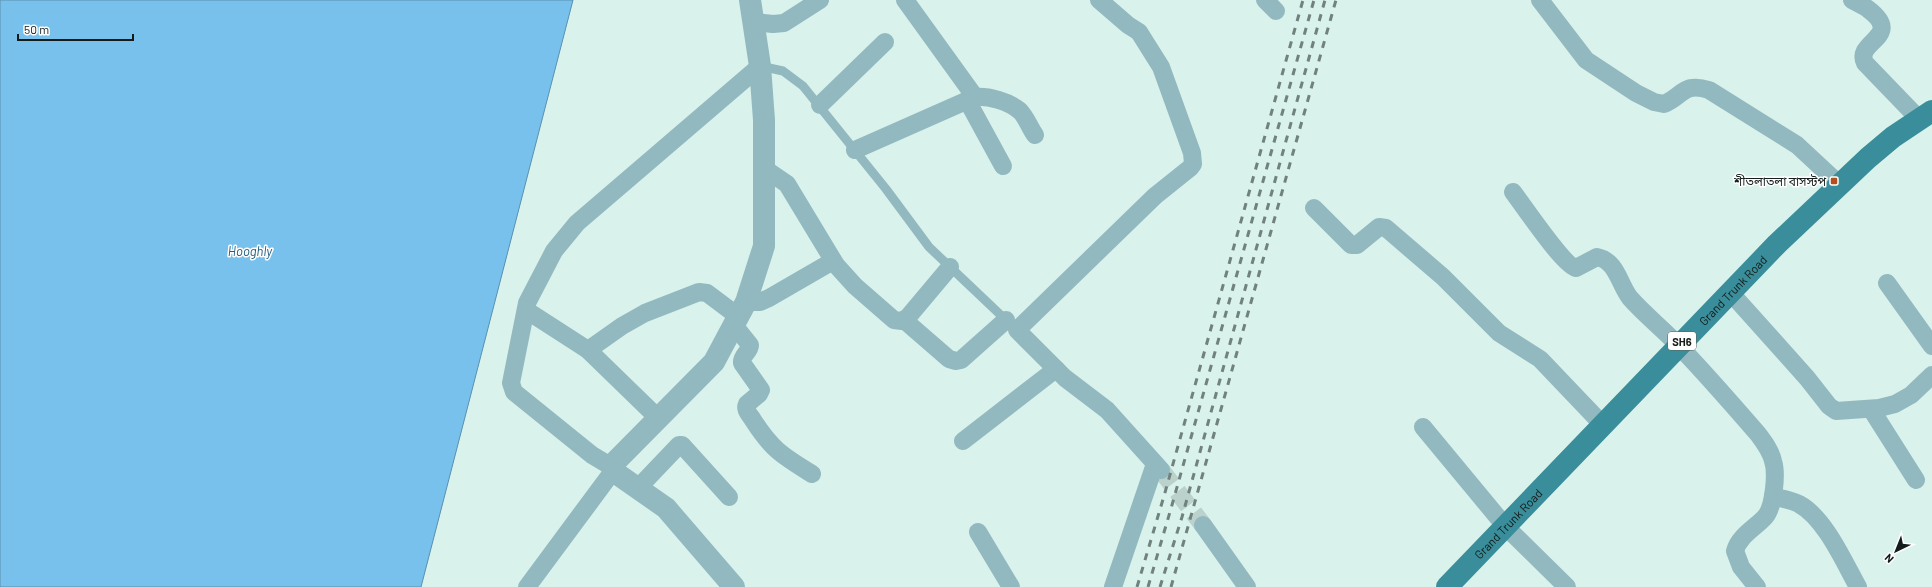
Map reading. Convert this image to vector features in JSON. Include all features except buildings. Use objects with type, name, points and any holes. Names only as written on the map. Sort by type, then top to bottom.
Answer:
[{"type":"main road","name":"Grand Trunk Road","points":[[1447,587],[1678,345],[1839,184],[1893,137],[1926,115]]},
{"type":"street","points":[[527,587],[613,469],[615,462],[714,362],[740,315],[764,246],[764,120],[760,66],[750,0]]},
{"type":"street","points":[[754,22],[773,24],[784,23],[820,0]]},
{"type":"street","points":[[905,0],[971,98],[1004,166]]},
{"type":"street","points":[[904,320],[949,359],[956,361],[960,360],[1011,325],[1155,196],[1193,164],[1192,153],[1161,67],[1139,32],[1128,25],[1099,0]]},
{"type":"street","points":[[1540,0],[1586,60],[1636,93],[1654,102],[1664,104],[1688,88],[1701,88],[1709,90],[1797,145],[1839,184]]},
{"type":"street","points":[[1852,0],[1873,14],[1882,26],[1881,34],[1865,50],[1863,59],[1865,63],[1926,115]]},
{"type":"street","points":[[820,105],[885,42]]},
{"type":"street","points":[[734,587],[666,508],[592,455],[514,392],[510,383],[527,303],[554,251],[577,223],[760,66]]},
{"type":"street","points":[[855,150],[971,98],[984,96],[1001,101],[1020,111],[1035,136]]},
{"type":"street","points":[[765,169],[788,184],[833,261],[855,286],[894,320],[904,320],[908,317],[950,266]]},
{"type":"street","points":[[1513,192],[1556,250],[1570,266],[1576,268],[1597,257],[1605,260],[1616,271],[1627,295],[1678,345],[1758,434],[1766,446],[1774,463],[1773,496],[1769,511],[1739,541],[1735,551],[1741,567],[1757,587]]},
{"type":"street","points":[[1314,208],[1351,245],[1357,245],[1382,226],[1386,228],[1443,277],[1499,333],[1545,364],[1602,424]]},
{"type":"street","points":[[740,315],[833,261]]},
{"type":"street","points":[[1887,283],[1932,346]]},
{"type":"street","points":[[588,350],[622,326],[645,313],[699,292],[707,293],[740,315],[750,347],[742,358],[742,362],[761,390],[759,394],[746,404],[746,410],[764,438],[776,451],[812,474]]},
{"type":"street","points":[[1730,292],[1807,378],[1829,406],[1836,411],[1841,412],[1887,407],[1903,400],[1932,375]]},
{"type":"street","points":[[526,310],[588,350],[658,418]]},
{"type":"street","points":[[1011,325],[1056,369],[1107,410],[1158,467],[1115,580],[1098,587]]},
{"type":"street","points":[[963,441],[1056,369]]},
{"type":"street","points":[[1871,408],[1916,480]]},
{"type":"street","points":[[1423,427],[1505,526],[1567,587]]},
{"type":"street","points":[[638,488],[679,444],[682,445],[729,497]]},
{"type":"street","points":[[1773,496],[1800,505],[1815,517],[1827,533],[1858,587]]},
{"type":"street","points":[[1203,525],[1247,587]]},
{"type":"street","points":[[978,532],[1011,587]]},
{"type":"lane","points":[[760,66],[779,69],[794,78],[820,105],[930,248],[1011,325]]},
{"type":"water","name":"Hooghly","points":[[0,0],[573,0],[421,587],[0,587]]},
{"type":"tunnel","points":[[1161,470],[1203,525]]},
{"type":"railway","points":[[1137,587],[1164,496],[1303,0]]},
{"type":"railway","points":[[1148,587],[1314,0]]},
{"type":"railway","points":[[1160,587],[1182,517],[1325,0]]},
{"type":"railway","points":[[1171,587],[1336,0]]},
{"type":"place","name":"শীতলাতলা বাসস্টপ","points":[[1834,181]]}]
